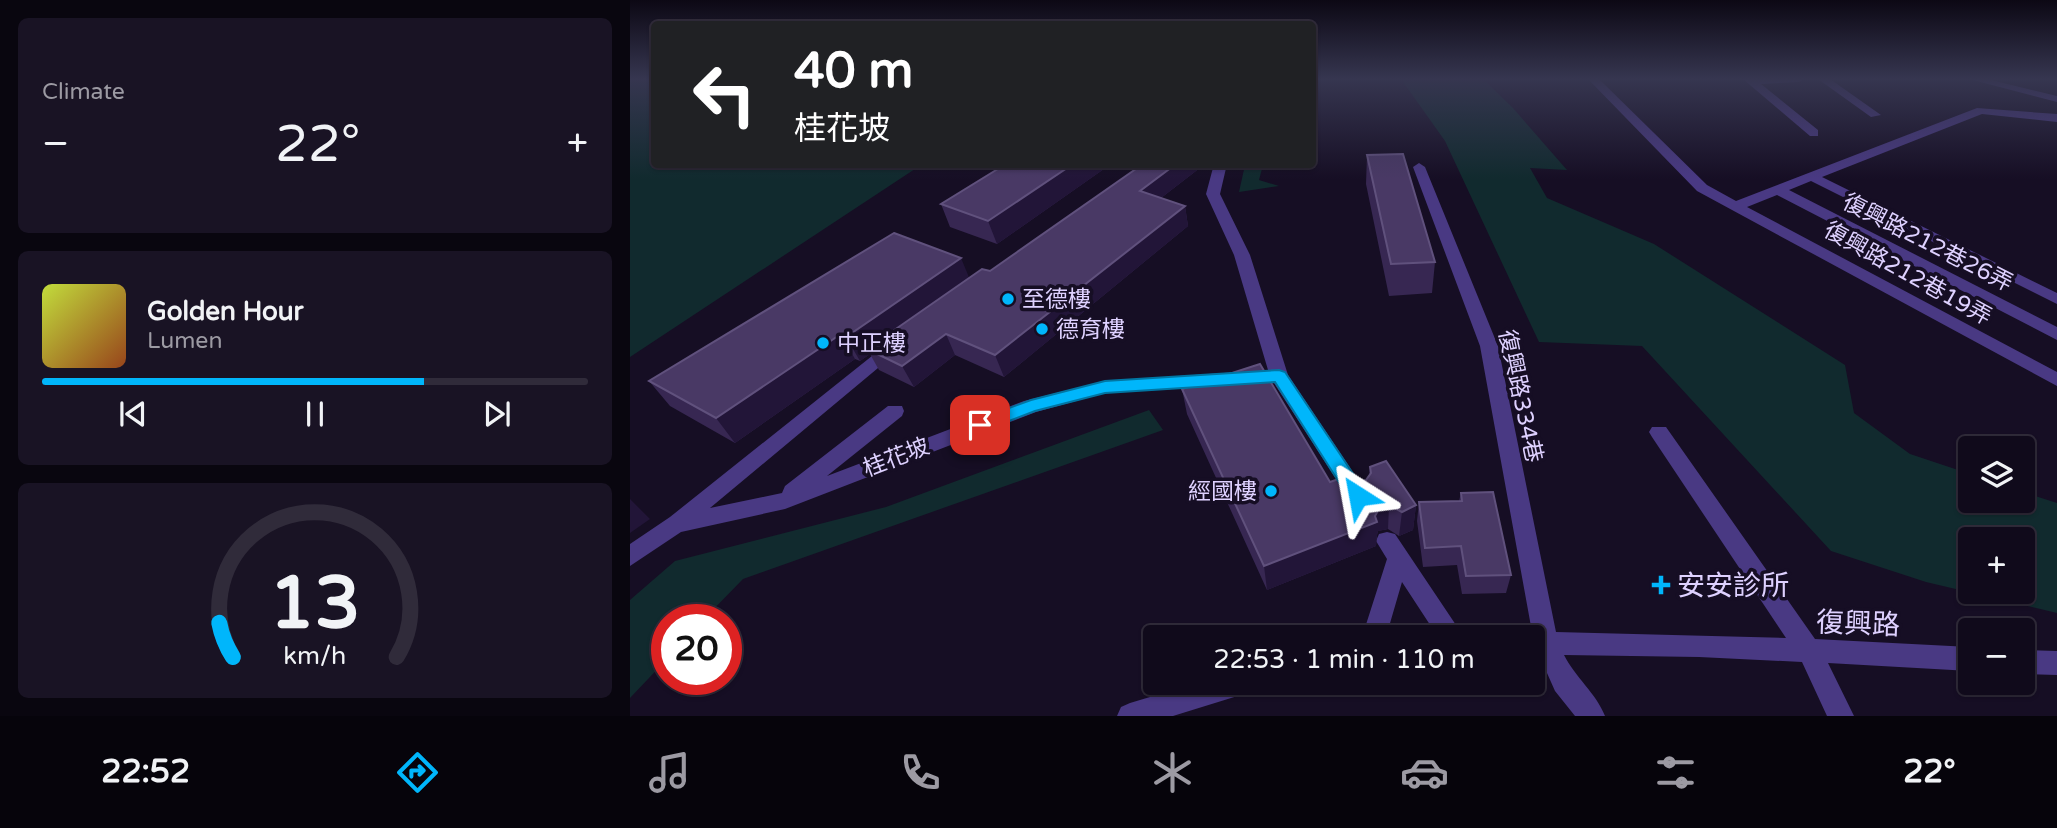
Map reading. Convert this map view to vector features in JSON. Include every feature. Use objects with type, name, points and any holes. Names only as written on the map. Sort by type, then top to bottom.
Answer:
[{"type":"street","name":"復興路212巷19弄","points":[[1626,112],[1702,188],[2057,380]]},
{"type":"street","points":[[1790,112],[1814,132]]},
{"type":"street","points":[[1871,112],[1875,115]]},
{"type":"street","points":[[1736,206],[1975,112]]},
{"type":"street","points":[[1997,112],[2055,121]]},
{"type":"street","name":"復興路334巷","points":[[1419,167],[1489,345],[1537,625]]},
{"type":"street","points":[[1220,168],[1213,194],[1242,255],[1279,376],[1358,496]]},
{"type":"street","name":"復興路212巷19弄","points":[[1812,177],[2057,299]]},
{"type":"street","name":"復興路212巷26弄","points":[[1777,189],[2057,334]]},
{"type":"street","points":[[675,524],[905,339]]},
{"type":"street","name":"桂花坡","points":[[630,556],[675,524],[778,503],[1043,403],[1105,387],[1279,376]]},
{"type":"street","points":[[778,503],[895,411]]},
{"type":"street","points":[[1659,432],[1810,653],[1841,716]]},
{"type":"street","points":[[1377,625],[1393,550],[1444,625]]},
{"type":"street","name":"復興路","points":[[1545,644],[1699,645],[1810,653],[1958,659]]},
{"type":"street","name":"復興路334巷","points":[[1545,652],[1564,682],[1592,716]]},
{"type":"street","points":[[2035,662],[2057,663]]},
{"type":"street","points":[[1130,716],[1200,695]]},
{"type":"green space","points":[[630,112],[651,112],[651,168],[916,168],[630,357]]},
{"type":"green space","points":[[1425,112],[1517,112],[1567,170],[1530,168],[1547,198],[1654,244],[1845,365],[1854,413],[1910,454],[1958,470],[1958,513],[2035,513],[2035,496],[2057,503],[2057,613],[2019,604],[2035,604],[2035,527],[1958,527],[1958,590],[1831,551],[1642,346],[1539,342],[1445,141]]},
{"type":"green space","points":[[1244,168],[1262,168],[1259,180],[1279,186],[1239,192]]},
{"type":"green space","points":[[1149,410],[1163,430],[743,579],[719,604],[651,604],[651,676],[630,698],[630,600],[675,561],[886,507]]},
{"type":"building","points":[[1403,154],[1435,262],[1391,264],[1367,155]]},
{"type":"building","points":[[1000,168],[1067,168],[988,221],[941,204]]},
{"type":"building","points":[[1137,168],[1171,168],[1140,191],[1185,206],[995,355],[946,334],[902,366],[867,349],[982,269],[990,271]]},
{"type":"building","points":[[894,233],[961,258],[846,337],[841,334],[716,418],[649,381]]},
{"type":"building","name":"經國樓","points":[[1260,364],[1330,482],[1347,476],[1358,482],[1366,480],[1371,473],[1370,467],[1386,461],[1416,505],[1402,512],[1389,505],[1380,507],[1375,516],[1377,522],[1264,566],[1182,389]]},
{"type":"building","points":[[1493,492],[1511,575],[1466,576],[1461,546],[1425,548],[1419,502],[1462,501],[1461,493]]},
{"type":"place","name":"至德樓","points":[[1008,299]]},
{"type":"place","name":"德育樓","points":[[1042,329]]},
{"type":"place","name":"中正樓","points":[[823,343]]},
{"type":"place","name":"經國樓","points":[[1271,491]]},
{"type":"place","name":"安安診所","points":[[1661,585]]},
{"type":"route","points":[[980,425],[1031,406],[1105,387],[1279,376],[1358,496]]}]
